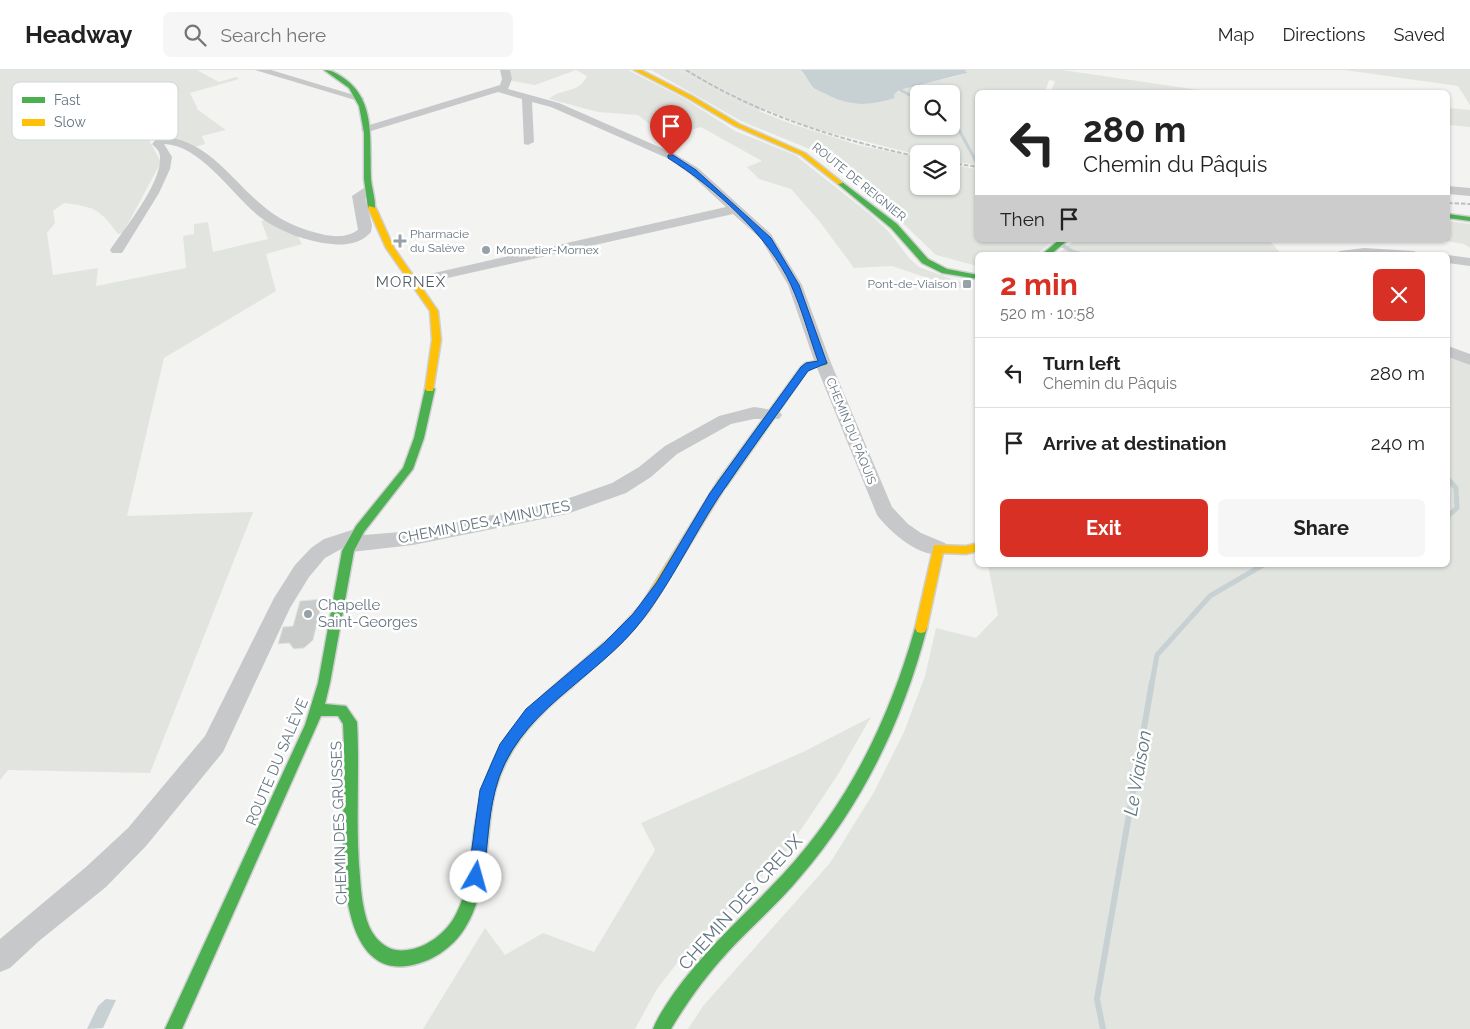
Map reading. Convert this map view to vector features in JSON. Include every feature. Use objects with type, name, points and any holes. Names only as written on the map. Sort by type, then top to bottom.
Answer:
[{"type":"main road","name":"ROUTE DU SALÈVE","points":[[173,1029],[287,785],[317,710],[324,683],[344,566],[353,540],[409,466],[423,418],[436,352],[437,324],[434,311],[385,241],[368,191],[366,116],[359,98],[348,82],[327,70]]},
{"type":"main road","name":"ROUTE DE REIGNIER","points":[[638,70],[690,97],[741,127],[803,154],[887,220],[925,261],[946,271],[975,277]]},
{"type":"main road","points":[[1450,216],[1470,219]]},
{"type":"main road","points":[[1049,252],[1061,242]]},
{"type":"main road","name":"CHEMIN DES GRUSSES","points":[[317,710],[338,708],[346,714],[350,722],[354,892],[360,924],[370,943],[380,952],[395,959],[415,958],[432,950],[446,939],[460,924],[468,908],[474,890],[488,790],[505,749],[531,714],[609,647],[637,618],[661,585],[714,495],[773,415],[804,369],[809,365],[823,363]]},
{"type":"main road","name":"CHEMIN DU PÂQUIS","points":[[938,548],[966,550],[975,548]]},
{"type":"main road","name":"CHEMIN DES CREUX","points":[[661,1029],[689,985],[721,946],[770,900],[805,860],[856,785],[886,731],[901,699],[926,605],[938,548]]},
{"type":"street","points":[[260,70],[276,72],[359,98]]},
{"type":"street","points":[[367,128],[498,89],[507,84],[505,70]]},
{"type":"street","name":"CHEMIN DU PÂQUIS","points":[[498,89],[527,96],[565,109],[671,156],[694,171],[766,237],[787,268],[823,363],[884,510],[907,534],[938,548]]},
{"type":"street","points":[[527,96],[528,142]]},
{"type":"street","points":[[117,250],[145,206],[164,169],[167,158],[163,148],[157,142],[161,140]]},
{"type":"street","points":[[174,140],[206,159],[269,217],[318,237],[345,241],[356,238],[364,232],[366,226],[358,196],[368,191]]},
{"type":"street","points":[[1450,190],[1470,192]]},
{"type":"street","points":[[412,282],[736,209]]},
{"type":"street","points":[[1450,259],[1470,262]]},
{"type":"street","points":[[1450,352],[1470,360]]},
{"type":"street","name":"CHEMIN DES 4 MINUTES","points":[[0,958],[29,931],[96,877],[137,837],[214,744],[278,610],[302,571],[318,553],[331,544],[353,540],[413,538],[560,509],[619,488],[645,472],[671,450],[725,420],[754,413],[773,415]]},
{"type":"shaded area","points":[[0,70],[197,70],[219,82],[236,77],[239,79],[190,93],[198,110],[226,130],[202,136],[205,144],[197,146],[188,145],[177,140],[178,82],[12,82],[12,140],[149,140],[161,162],[123,233],[118,234],[106,219],[95,210],[89,208],[64,203],[53,211],[55,223],[47,233],[53,275],[98,268],[96,286],[186,268],[183,236],[194,234],[194,224],[208,222],[213,252],[268,239],[261,221],[267,219],[297,235],[302,244],[266,254],[276,291],[164,358],[127,516],[253,512],[150,773],[8,770],[0,780]]},
{"type":"shaded area","points":[[509,70],[576,70],[535,85],[512,81]]},
{"type":"shaded area","points":[[576,70],[628,70],[685,99],[735,131],[795,155],[871,215],[889,232],[910,259],[919,267],[963,283],[969,288],[957,288],[892,266],[854,268],[820,222],[791,189],[759,179],[747,167],[762,161],[701,127],[665,137],[638,115],[598,112],[549,99],[554,95],[579,86],[583,82],[587,76]]},
{"type":"shaded area","points":[[651,70],[678,70],[736,102],[789,123],[858,145],[910,156],[910,195],[960,195],[960,166],[975,169],[975,242],[1052,242],[1039,252],[975,252],[975,265],[936,255],[886,207],[812,150],[741,121]]},
{"type":"shaded area","points":[[678,70],[692,70],[711,83],[764,109],[759,111],[736,102]]},
{"type":"shaded area","points":[[692,70],[801,70],[817,90],[843,101],[860,104],[877,103],[895,98],[894,95],[910,86],[910,135],[960,135],[960,85],[915,85],[959,76],[966,73],[965,70],[1062,70],[1199,90],[1052,90],[1055,81],[1049,80],[1046,90],[975,90],[975,165],[960,162],[960,145],[910,145],[910,153],[812,128],[764,109],[711,83]]},
{"type":"shaded area","points":[[801,70],[965,70],[967,73],[919,85],[910,85],[910,87],[899,90],[894,95],[895,98],[869,104],[843,101],[817,90]]},
{"type":"shaded area","points":[[1345,70],[1470,70],[1470,105],[1458,86]]},
{"type":"shaded area","points":[[1450,108],[1470,110],[1470,127],[1450,125]]},
{"type":"shaded area","points":[[1450,221],[1470,224],[1470,248],[1464,244],[1450,242]]},
{"type":"shaded area","points":[[1072,242],[1271,242],[1279,252],[1060,252]]},
{"type":"shaded area","points":[[1450,358],[1470,365],[1470,1029],[688,1029],[703,1006],[830,863],[874,792],[904,732],[925,676],[936,628],[976,638],[998,615],[988,567],[1450,567]]},
{"type":"shaded area","points":[[871,717],[837,776],[786,852],[691,945],[657,989],[635,1029],[423,1029],[485,928],[505,955],[543,933],[594,952],[655,850],[641,823],[803,752]]},
{"type":"shaded area","points":[[106,999],[116,1000],[103,1028],[87,1029],[98,1006]]},
{"type":"building","name":"Chapelle Saint-Georges","points":[[323,599],[313,640],[304,648],[294,649],[289,643],[278,644],[283,627],[293,626],[300,601]]},
{"type":"waterway","name":"Le Viaison","points":[[895,87],[910,95]]},
{"type":"waterway","name":"Le Viaison","points":[[960,132],[975,159]]},
{"type":"waterway","name":"Le Viaison","points":[[1057,242],[1073,252]]},
{"type":"waterway","name":"Le Viaison","points":[[1450,481],[1456,488],[1457,508],[1450,514]]},
{"type":"waterway","name":"Le Viaison","points":[[1152,683],[1157,655],[1210,596],[1260,567]]},
{"type":"waterway","name":"Le Viaison","points":[[1103,1029],[1097,999],[1152,682]]},
{"type":"railway","points":[[686,70],[770,113],[858,142],[910,155]]},
{"type":"railway","points":[[960,164],[975,167]]},
{"type":"railway","points":[[1450,203],[1470,204]]},
{"type":"traffic: fast","points":[[327,70],[344,80],[351,87],[357,94],[362,106],[367,133],[368,179],[372,208]]},
{"type":"traffic: fast","points":[[840,183],[894,226],[925,261],[945,271],[975,276]]},
{"type":"traffic: fast","points":[[1450,216],[1470,219]]},
{"type":"traffic: fast","points":[[1049,252],[1061,242]]},
{"type":"traffic: fast","points":[[722,484],[804,369],[809,365],[823,363]]},
{"type":"traffic: fast","points":[[173,1029],[312,725],[324,683],[348,551],[360,529],[408,469],[419,438],[430,389]]},
{"type":"traffic: fast","points":[[661,1029],[685,992],[703,969],[740,928],[781,888],[839,816],[874,757],[888,726],[901,695],[921,628]]},
{"type":"traffic: fast","points":[[317,710],[341,710],[350,722],[350,841],[353,888],[357,911],[366,936],[374,947],[385,955],[398,959],[421,955],[444,942],[460,923],[470,899],[476,872],[488,790],[496,767],[510,743],[527,721],[567,683]]},
{"type":"traffic: slow","points":[[637,70],[690,97],[737,125],[803,154],[840,183]]},
{"type":"traffic: slow","points":[[372,208],[390,248],[434,311],[436,321],[435,360],[430,389]]},
{"type":"traffic: slow","points":[[567,683],[616,640],[645,608],[722,484]]},
{"type":"traffic: slow","points":[[921,628],[938,548],[966,550],[975,548]]},
{"type":"place","name":"Pharmacie du Salève","points":[[400,241]]},
{"type":"place","name":"Monnetier-Mornex","points":[[486,250]]},
{"type":"place","name":"Pont-de-Viaison","points":[[967,284]]},
{"type":"place","name":"Chapelle Saint-Georges","points":[[308,614]]},
{"type":"district","name":"MORNEX","points":[[411,282]]},
{"type":"route","points":[[476,877],[488,790],[494,770],[505,749],[531,714],[630,627],[661,585],[714,495],[773,415],[804,369],[809,365],[823,363],[795,285],[787,268],[768,240],[694,171],[671,156]]}]
